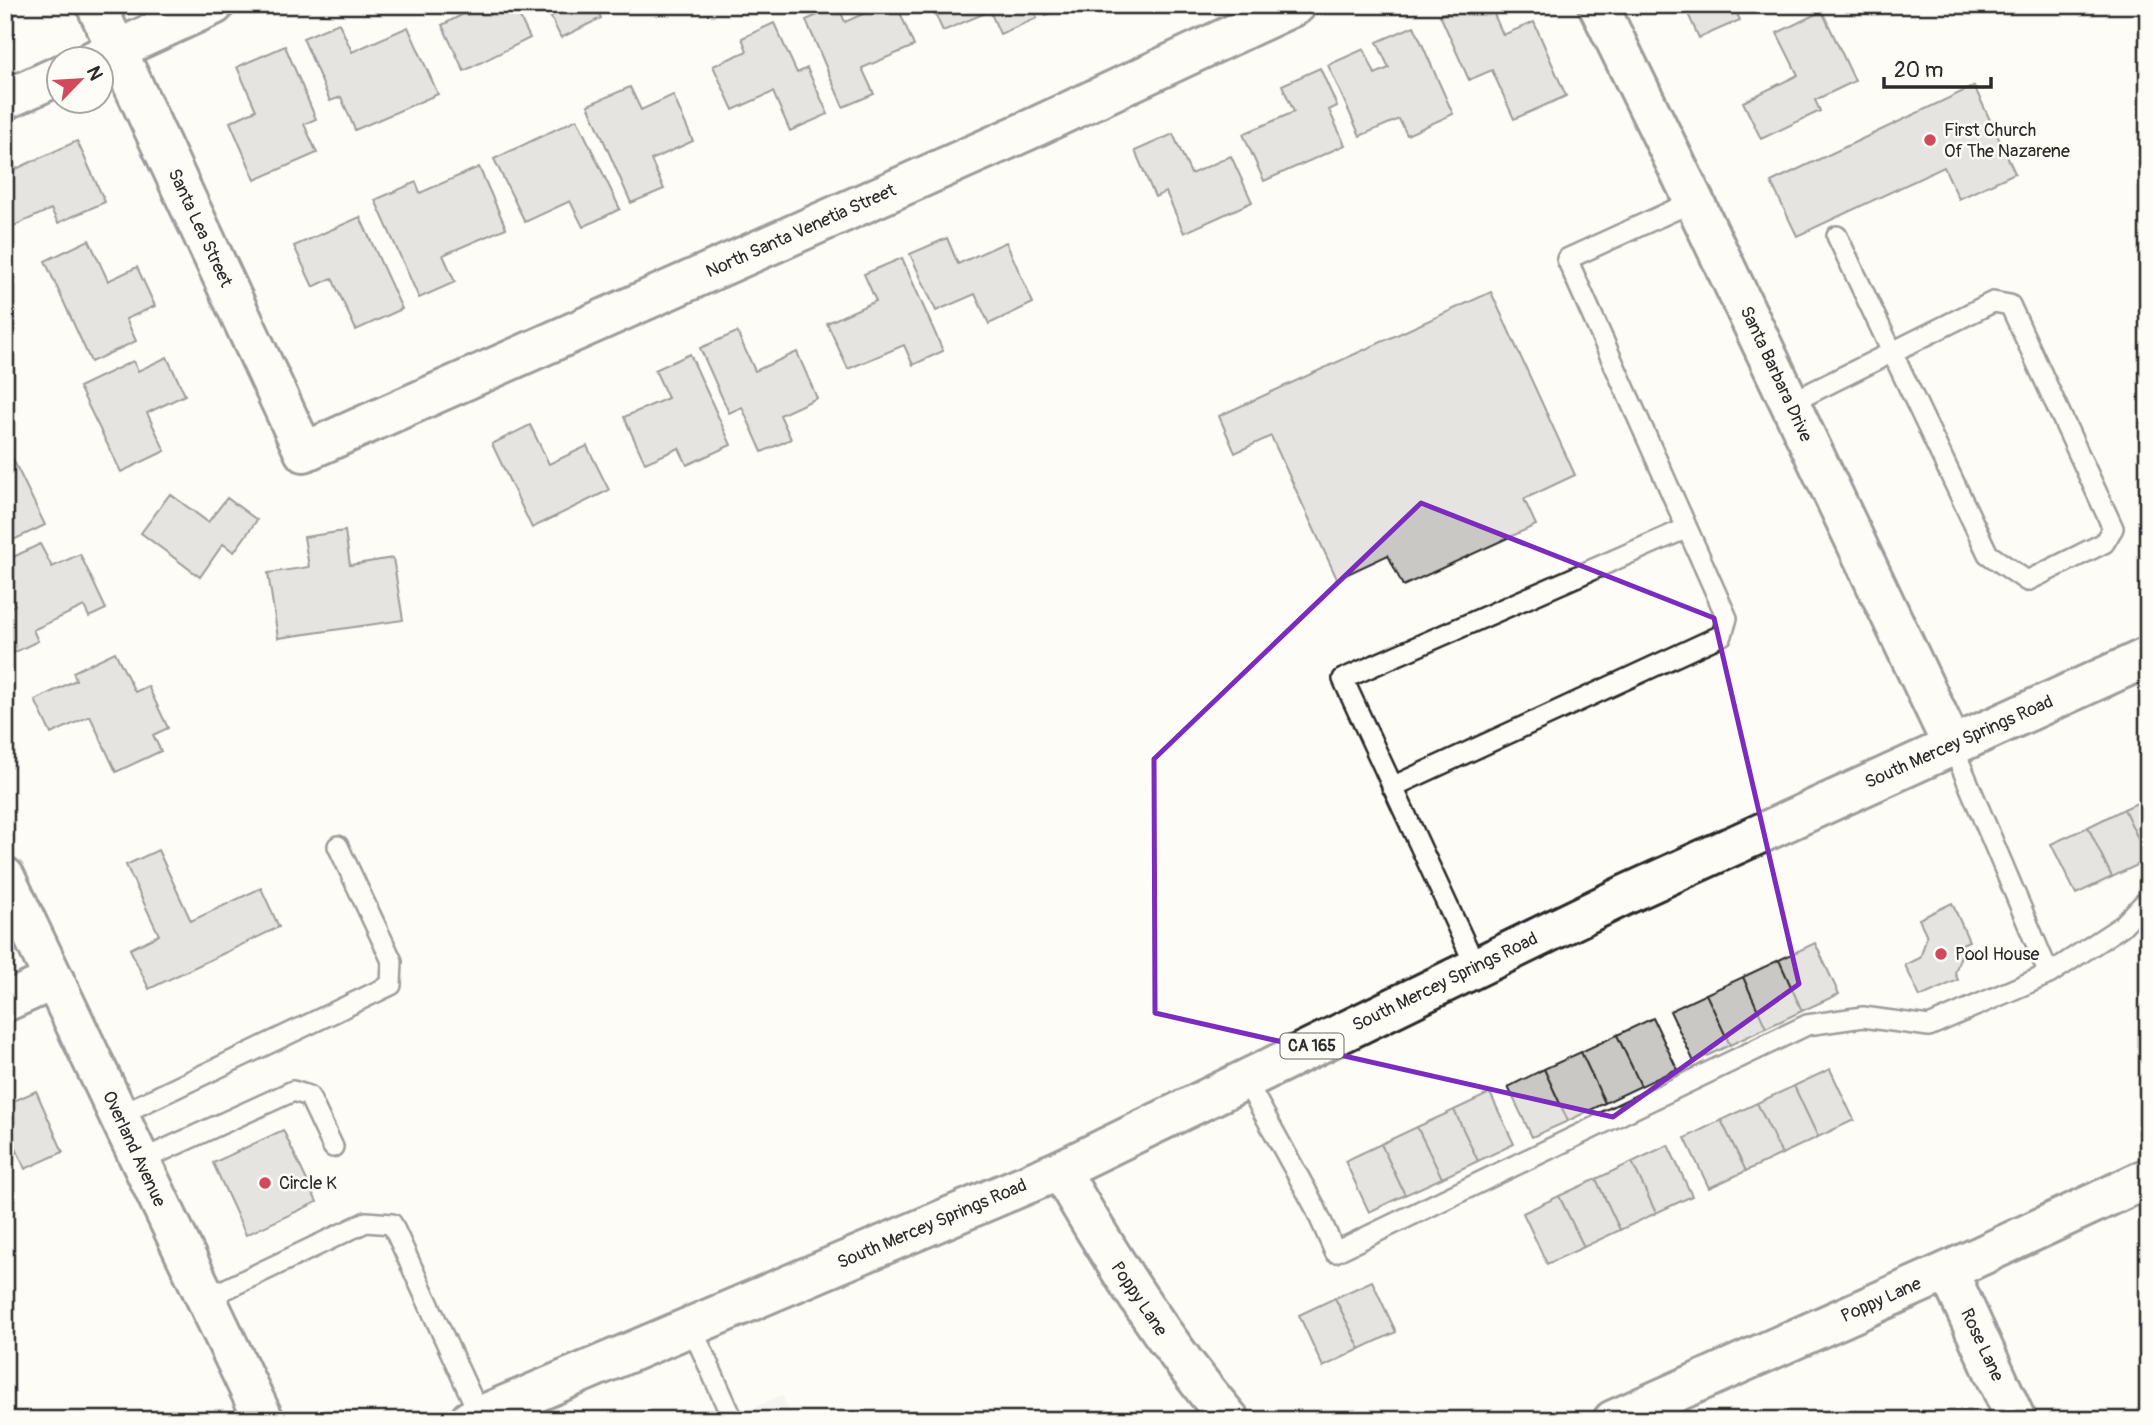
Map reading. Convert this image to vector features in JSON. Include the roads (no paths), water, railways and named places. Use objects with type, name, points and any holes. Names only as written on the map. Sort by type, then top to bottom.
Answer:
[{"type":"street","name":"Santa Lea Street","points":[[96,5],[103,46]]},
{"type":"street","points":[[116,50],[214,5]]},
{"type":"street","name":"North Santa Venetia Street","points":[[304,452],[1033,128],[1296,5]]},
{"type":"street","name":"Santa Barbara Drive","points":[[1598,5],[1695,201],[1952,745]]},
{"type":"street","name":"Santa Lea Street","points":[[116,77],[304,452]]},
{"type":"street","points":[[5,100],[46,81]]},
{"type":"street","name":"South Mercey Springs Road","points":[[475,1418],[1060,1170],[1625,895],[2148,657]]},
{"type":"street","name":"Overland Avenue","points":[[5,877],[264,1420]]},
{"type":"street","points":[[5,1002],[54,980]]},
{"type":"street","name":"Poppy Lane","points":[[1060,1170],[1108,1253],[1192,1375],[1230,1420]]},
{"type":"street","name":"Poppy Lane","points":[[1613,1420],[1948,1271],[2148,1178]]},
{"type":"street","name":"Rose Lane","points":[[1948,1271],[2016,1420]]},
{"type":"lane","points":[[1392,787],[1722,635],[1727,618],[1567,259],[1695,201]]},
{"type":"lane","points":[[1790,403],[1892,353],[1993,302],[2010,305],[2113,528],[2104,542],[2027,581],[1988,554],[1892,353],[1837,236]]},
{"type":"lane","points":[[1476,967],[1343,679],[1687,528]]},
{"type":"lane","points":[[1952,745],[2049,974]]},
{"type":"lane","points":[[119,1115],[391,985],[392,961],[338,846]]},
{"type":"lane","points":[[1245,1079],[1314,1205],[1335,1252],[1807,1025],[1863,1017],[1929,1026],[2049,974],[2122,926],[2148,899]]},
{"type":"lane","points":[[140,1160],[293,1091],[309,1096],[333,1147]]},
{"type":"lane","points":[[205,1298],[366,1222],[392,1224],[475,1418]]},
{"type":"lane","points":[[691,1326],[733,1420]]},
{"type":"place","name":"First Church Of The Nazarene","points":[[1930,140]]},
{"type":"place","name":"Pool House","points":[[1941,954]]},
{"type":"place","name":"Circle K","points":[[265,1183]]}]
